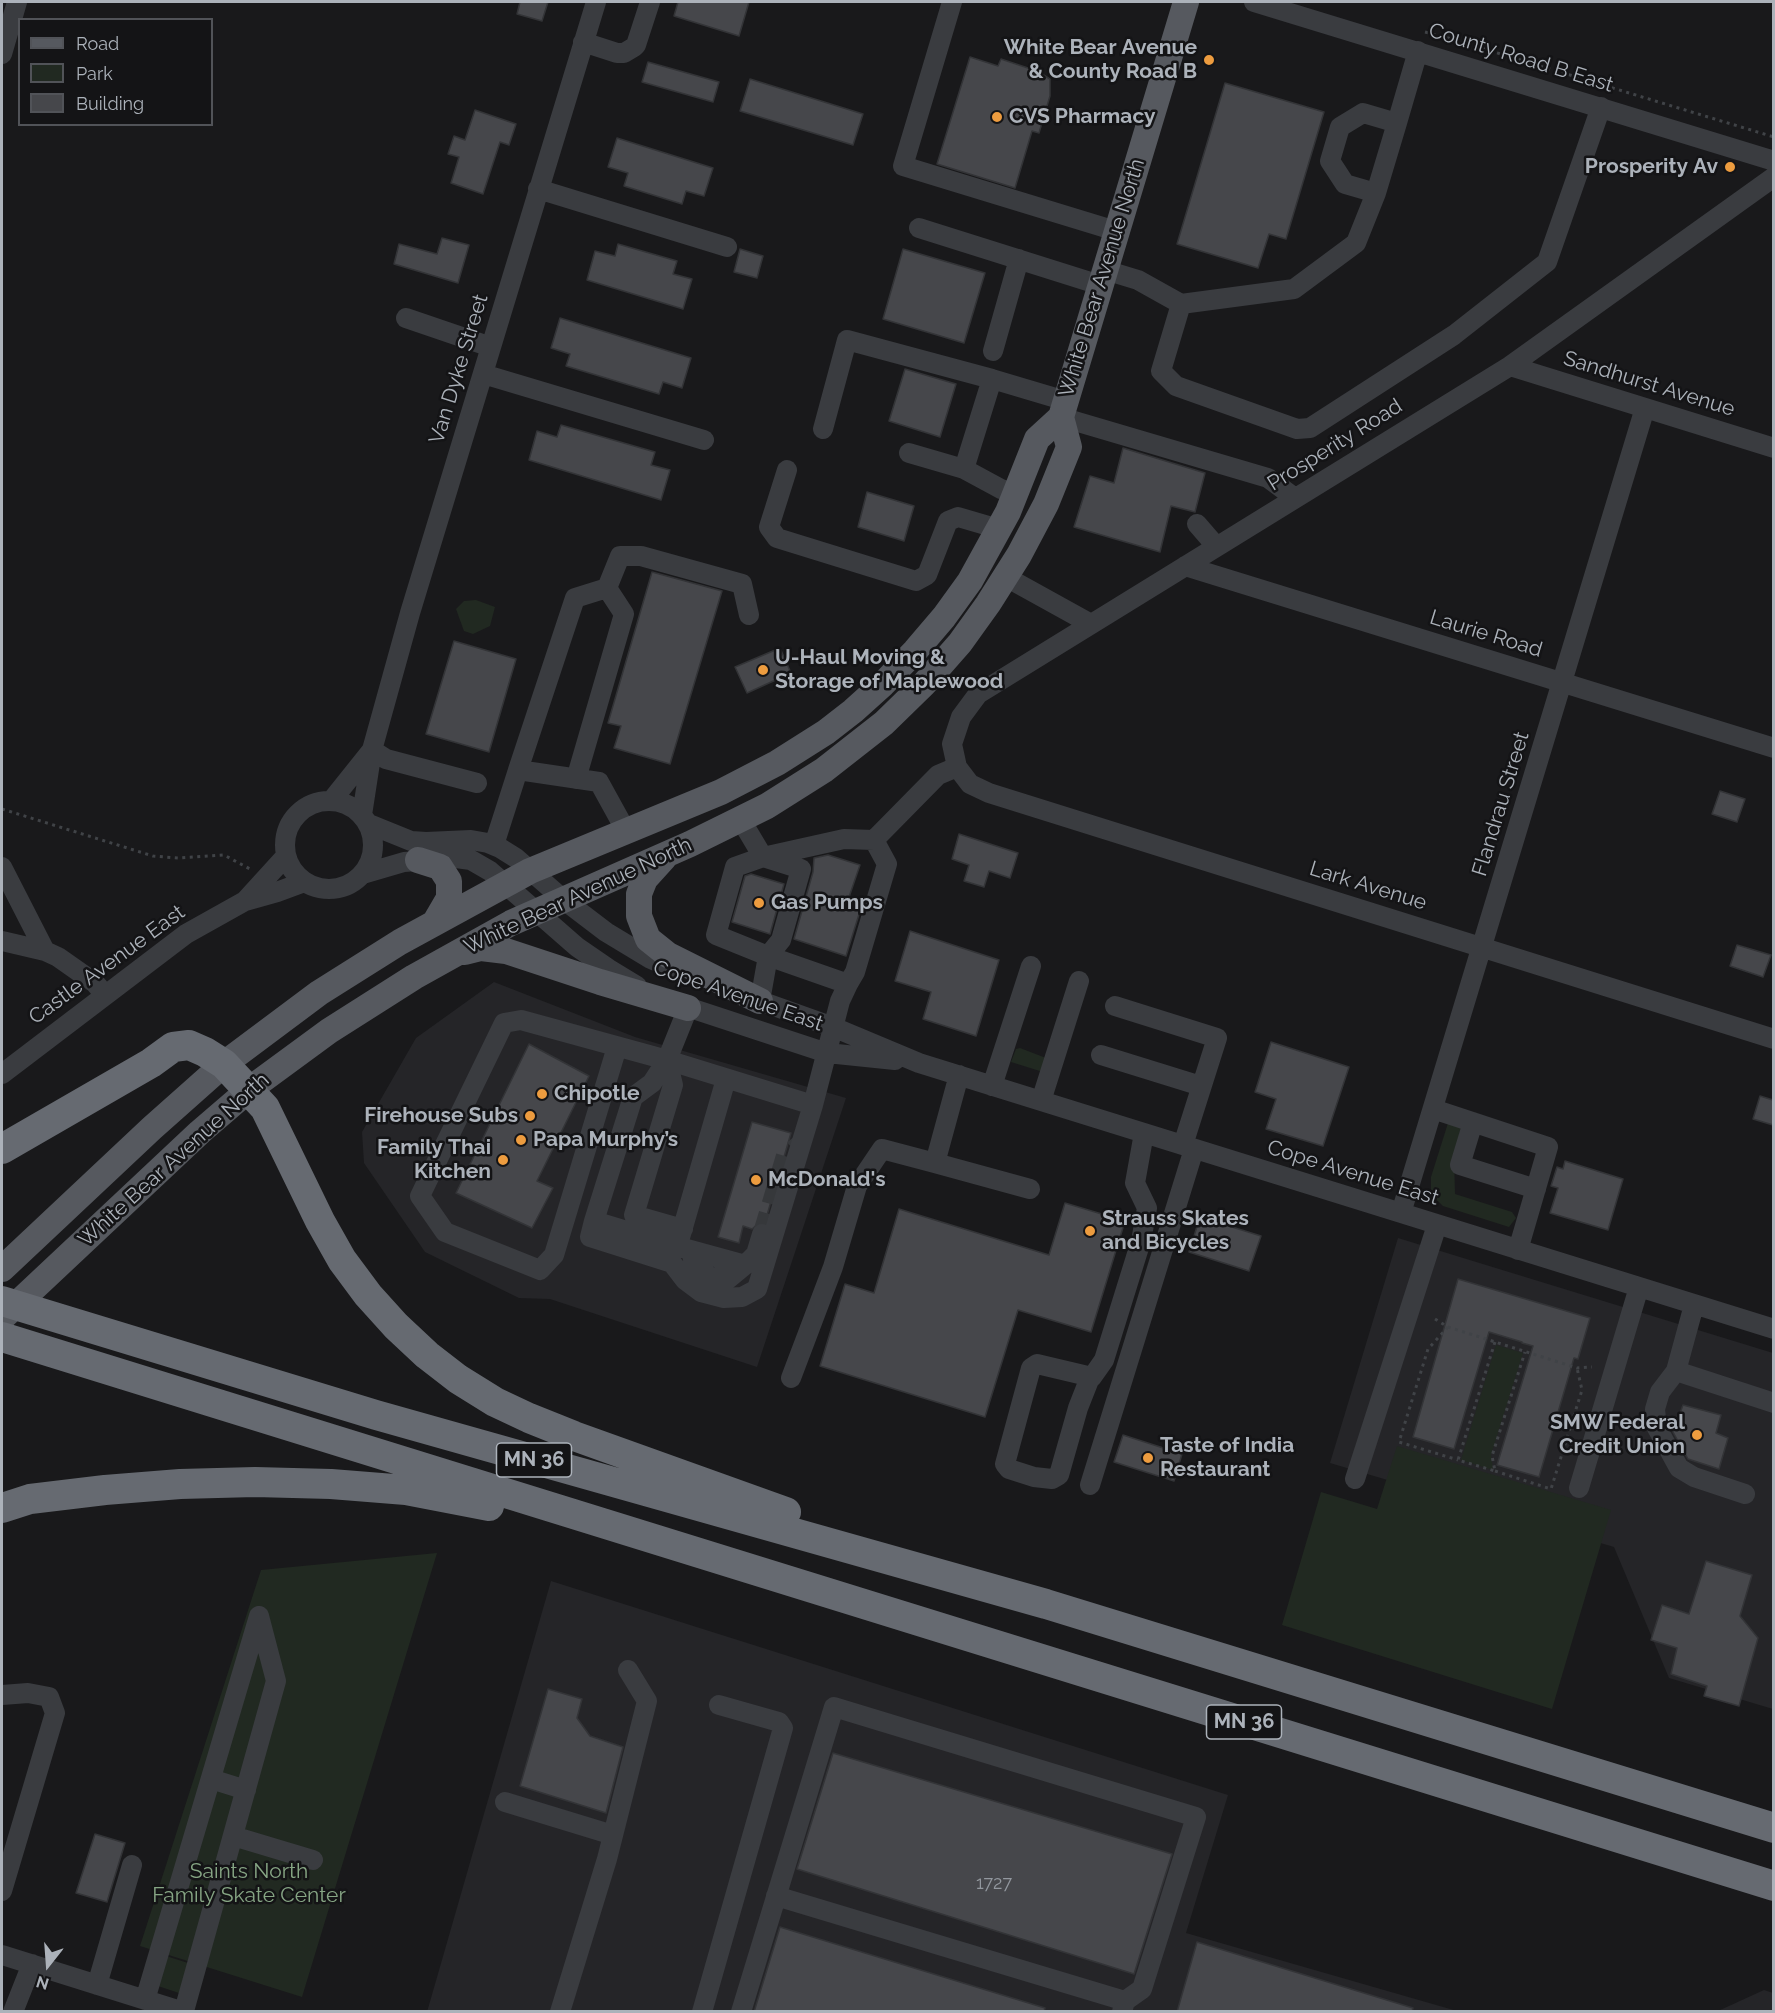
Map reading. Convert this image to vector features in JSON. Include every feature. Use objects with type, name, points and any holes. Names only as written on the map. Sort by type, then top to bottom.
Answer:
[{"type":"highway","points":[[2,1149],[151,1063],[173,1047],[189,1045],[205,1052],[224,1064],[250,1089],[265,1108],[320,1221],[342,1260],[368,1295],[427,1355],[458,1379],[504,1406],[574,1437],[999,1590]]},
{"type":"highway","name":"MN 36","points":[[2,1301],[376,1415],[999,1590],[1773,1828]]},
{"type":"highway","name":"MN 36","points":[[2,1337],[1773,1886]]},
{"type":"highway","points":[[2,1508],[40,1498],[180,1484],[255,1482],[331,1484],[406,1490],[458,1500],[714,1558]]},
{"type":"main road","name":"White Bear Avenue North","points":[[2,1269],[152,1128],[224,1064],[328,987],[435,922],[530,871],[721,792],[753,776],[804,746],[853,711],[899,668],[944,617],[970,581],[1016,494],[1037,439],[1063,409],[1186,2]]},
{"type":"main road","name":"White Bear Avenue North","points":[[2,1318],[133,1193],[250,1089],[320,1037],[450,955],[537,911],[669,854],[767,806],[824,770],[884,723],[930,678],[960,643],[1006,577],[1046,504],[1069,447],[1063,409]]},
{"type":"main road","points":[[669,854],[650,873],[640,889],[639,916],[648,939],[668,955],[760,1001]]},
{"type":"main road","points":[[418,861],[440,867],[449,881],[449,898],[435,922]]},
{"type":"main road","points":[[450,955],[481,948],[506,951],[688,1008]]},
{"type":"street","points":[[2,54],[17,2]]},
{"type":"street","name":"Van Dyke Street","points":[[365,820],[372,750],[410,613],[596,2]]},
{"type":"street","points":[[582,42],[624,53],[636,45],[650,2]]},
{"type":"street","points":[[952,2],[903,166],[1116,231]]},
{"type":"street","name":"County Road B East","points":[[1254,2],[1773,161]]},
{"type":"street","points":[[919,228],[1019,259],[1102,277],[1138,280],[1181,304],[1294,289],[1356,243],[1376,192],[1418,51]]},
{"type":"street","points":[[1181,304],[1161,371],[1176,386],[1297,429],[1310,428],[1454,335],[1547,262],[1601,107]]},
{"type":"street","points":[[1376,192],[1345,184],[1330,161],[1340,127],[1363,113],[1397,123]]},
{"type":"street","name":"Prosperity Road","points":[[957,767],[952,744],[962,717],[978,694],[1510,366],[1773,177]]},
{"type":"street","points":[[538,189],[727,247]]},
{"type":"street","points":[[993,351],[1019,259]]},
{"type":"street","points":[[406,318],[491,347]]},
{"type":"street","points":[[823,429],[847,340],[992,379],[1063,409],[1268,478],[1295,498]]},
{"type":"street","name":"Sandhurst Avenue","points":[[1510,366],[1773,448]]},
{"type":"street","points":[[483,374],[704,441]]},
{"type":"street","points":[[964,469],[992,379]]},
{"type":"street","name":"Flandrau Street","points":[[1401,1213],[1645,408]]},
{"type":"street","points":[[909,453],[964,469],[1000,489],[1016,494]]},
{"type":"street","points":[[787,470],[769,527],[777,538],[916,581],[927,575],[948,521],[958,517],[999,529]]},
{"type":"street","points":[[1197,524],[1216,546]]},
{"type":"street","points":[[607,588],[620,556],[641,556],[742,584],[749,615]]},
{"type":"street","name":"Laurie Road","points":[[1185,566],[1773,748]]},
{"type":"street","points":[[1006,577],[1091,624]]},
{"type":"street","points":[[576,779],[624,614],[607,588]]},
{"type":"street","points":[[494,845],[575,598],[607,588]]},
{"type":"street","points":[[372,750],[386,759],[477,783]]},
{"type":"street","name":"Van Dyke Street","points":[[332,800],[372,750]]},
{"type":"street","points":[[848,984],[716,935],[735,867],[763,857],[844,839],[874,840],[938,775],[957,767]]},
{"type":"street","name":"Lark Avenue","points":[[957,767],[970,784],[989,794],[1773,1039]]},
{"type":"street","points":[[518,770],[599,782],[626,831]]},
{"type":"street","points":[[332,800],[354,807],[365,820],[373,837],[374,850],[363,874],[353,883],[335,888],[316,887],[304,882],[296,874],[286,856],[285,842],[288,828],[295,816],[305,807],[318,801],[332,800]]},
{"type":"street","points":[[365,820],[411,841],[462,840],[494,845],[516,858],[564,900]]},
{"type":"street","points":[[741,820],[763,857],[801,869],[782,940],[768,956],[760,1001]]},
{"type":"street","points":[[726,1079],[681,1247],[685,1280],[702,1292],[724,1298],[742,1297],[757,1289],[813,1105],[840,1001],[855,972],[887,864],[874,840]]},
{"type":"street","points":[[245,901],[286,856]]},
{"type":"street","points":[[363,874],[392,865],[456,858],[471,860],[505,884]]},
{"type":"street","points":[[2,867],[45,951]]},
{"type":"street","points":[[245,901],[304,882]]},
{"type":"street","name":"Cope Avenue East","points":[[505,884],[576,947],[630,983],[688,1008],[827,1053],[919,1063]]},
{"type":"street","name":"Cope Avenue East","points":[[564,900],[606,932],[649,958],[833,1027],[919,1063],[1773,1329]]},
{"type":"street","name":"Castle Avenue East","points":[[2,1074],[186,934],[245,901]]},
{"type":"street","points":[[2,941],[45,951],[58,957],[95,983],[105,995]]},
{"type":"street","points":[[992,1086],[1030,966]]},
{"type":"street","points":[[1041,1101],[1079,981]]},
{"type":"street","points":[[1090,1485],[1188,1147],[1201,1086],[1217,1038],[1115,1006]]},
{"type":"street","points":[[688,1008],[667,1060],[652,1083],[633,1097],[594,1221],[681,1247],[699,1271],[711,1277],[728,1279],[756,1254],[763,1233]]},
{"type":"street","points":[[617,1047],[554,1255],[540,1270],[444,1232],[420,1196],[504,1023],[521,1020],[667,1060],[813,1105]]},
{"type":"street","points":[[1101,1055],[1201,1086]]},
{"type":"street","points":[[629,1231],[673,1085],[667,1060]]},
{"type":"street","points":[[935,1163],[959,1076]]},
{"type":"street","points":[[1432,1109],[1548,1146],[1518,1250]]},
{"type":"street","points":[[1473,1122],[1460,1166],[1536,1189]]},
{"type":"street","points":[[1092,1377],[1052,1366],[1037,1364],[1030,1368],[1005,1464],[1009,1469],[1034,1477],[1052,1479],[1059,1475],[1078,1408],[1092,1377],[1104,1360],[1146,1221],[1147,1208],[1135,1184],[1144,1133]]},
{"type":"street","points":[[791,1378],[833,1267],[857,1186],[882,1149],[1030,1189]]},
{"type":"street","points":[[1355,1479],[1437,1225]]},
{"type":"street","points":[[629,1231],[681,1247]]},
{"type":"street","points":[[1579,1488],[1640,1287]]},
{"type":"street","points":[[1694,1305],[1676,1371],[1660,1392],[1655,1409],[1658,1428],[1679,1468],[1694,1477],[1745,1494]]},
{"type":"street","points":[[1676,1371],[1773,1403]]},
{"type":"street","points":[[2,1955],[145,2000],[184,2011],[276,1681],[259,1616],[145,2000]]},
{"type":"street","points":[[560,2012],[613,1835],[647,1701],[628,1670]]},
{"type":"street","points":[[2,1695],[28,1693],[49,1697],[55,1713],[2,1889]]},
{"type":"street","points":[[702,2012],[783,1728],[778,1722],[719,1705]]},
{"type":"street","points":[[741,2012],[776,1896],[834,1707],[1196,1817],[1142,1989],[1124,2006],[776,1896]]},
{"type":"street","points":[[211,1779],[246,1790]]},
{"type":"street","points":[[505,1802],[613,1835]]},
{"type":"street","points":[[233,1836],[313,1860]]},
{"type":"street","points":[[97,1985],[132,1865]]},
{"type":"street","points":[[13,2012],[32,1964]]},
{"type":"path","points":[[1415,30],[1773,137]]},
{"type":"path","points":[[2,809],[153,856],[178,858],[224,855],[257,872]]},
{"type":"path","points":[[1435,1320],[1448,1327],[1577,1368],[1592,1367]]},
{"type":"path","points":[[1448,1327],[1428,1348],[1399,1442],[1551,1489],[1582,1390],[1577,1368]]},
{"type":"path","points":[[1458,1460],[1495,1342]]},
{"type":"path","points":[[1495,1472],[1492,1456],[1525,1352]]},
{"type":"shaded area","points":[[494,982],[635,1037],[846,1098],[757,1367],[550,1299],[519,1298],[425,1252],[364,1163],[362,1132],[416,1038]]},
{"type":"shaded area","points":[[1398,1238],[1773,1353],[1773,1709],[1669,1678],[1614,1547],[1330,1463]]},
{"type":"shaded area","points":[[551,1581],[1228,1795],[1186,1933],[1457,2011],[427,2012]]},
{"type":"shaded area","points":[[1764,1990],[1773,1993],[1773,2011],[1718,2011]]},
{"type":"green space","points":[[476,600],[495,607],[490,626],[473,634],[464,631],[456,609],[464,601]]},
{"type":"green space","points":[[1020,1048],[1046,1058],[1043,1072],[1011,1062],[1016,1049]]},
{"type":"green space","points":[[1448,1123],[1461,1127],[1454,1157],[1455,1194],[1512,1212],[1516,1218],[1509,1227],[1443,1206],[1431,1194],[1431,1177]]},
{"type":"green space","points":[[1496,1345],[1523,1353],[1491,1455],[1493,1470],[1461,1460]]},
{"type":"green space","points":[[1397,1446],[1611,1510],[1552,1709],[1282,1625],[1321,1492],[1377,1509]]},
{"type":"green space","name":"Saints North Family Skate Center","points":[[437,1553],[302,1997],[140,1946],[261,1570]]},
{"type":"green space","points":[[166,1956],[191,1964],[182,1994],[158,1986]]},
{"type":"building","points":[[520,2],[548,2],[542,21],[517,14]]},
{"type":"building","points":[[678,2],[749,2],[739,36],[674,16]]},
{"type":"building","name":"CVS Pharmacy","points":[[970,57],[998,66],[1001,59],[1037,71],[1050,79],[1050,96],[1039,133],[1032,131],[1015,188],[937,164]]},
{"type":"building","points":[[648,62],[719,82],[713,102],[642,82]]},
{"type":"building","points":[[750,79],[863,114],[853,145],[740,111]]},
{"type":"building","points":[[1225,83],[1324,112],[1286,239],[1269,234],[1258,268],[1177,244]]},
{"type":"building","points":[[475,110],[516,124],[509,145],[500,142],[483,194],[451,183],[459,157],[448,154],[454,136],[465,140]]},
{"type":"building","points":[[617,138],[713,168],[704,196],[686,191],[682,204],[624,186],[628,173],[608,167]]},
{"type":"building","points":[[442,238],[469,245],[458,283],[394,264],[399,244],[437,254]]},
{"type":"building","points":[[618,244],[677,261],[673,274],[692,279],[683,309],[587,280],[595,251],[615,256]]},
{"type":"building","points":[[740,249],[763,256],[757,278],[734,272]]},
{"type":"building","points":[[903,249],[985,273],[964,343],[883,319]]},
{"type":"building","points":[[560,318],[691,358],[682,388],[663,382],[659,394],[566,366],[570,354],[551,348]]},
{"type":"building","points":[[905,369],[956,384],[940,437],[889,421]]},
{"type":"building","points":[[561,425],[655,452],[651,465],[670,470],[661,500],[529,460],[537,431],[557,437]]},
{"type":"building","points":[[1123,448],[1205,473],[1195,512],[1171,506],[1160,552],[1074,527],[1090,476],[1114,483]]},
{"type":"building","points":[[867,492],[914,506],[904,541],[858,527]]},
{"type":"building","points":[[652,572],[722,591],[670,764],[614,748],[621,726],[608,723]]},
{"type":"building","points":[[454,641],[516,659],[489,752],[426,734]]},
{"type":"building","name":"U-Haul Moving & Storage of Maplewood","points":[[780,648],[791,673],[747,693],[735,667]]},
{"type":"building","points":[[1720,791],[1745,799],[1737,822],[1712,814]]},
{"type":"building","points":[[959,834],[1018,853],[1010,878],[989,871],[984,887],[964,881],[969,865],[952,859]]},
{"type":"building","points":[[828,855],[860,865],[847,903],[861,908],[846,956],[794,939],[813,872],[814,858]]},
{"type":"building","name":"Gas Pumps","points":[[751,874],[784,884],[770,934],[732,922],[745,876]]},
{"type":"building","points":[[910,931],[999,960],[976,1036],[923,1019],[931,992],[895,981]]},
{"type":"building","points":[[1737,945],[1771,955],[1763,977],[1730,966]]},
{"type":"building","points":[[1271,1042],[1349,1067],[1323,1146],[1266,1129],[1276,1099],[1255,1092]]},
{"type":"building","points":[[529,1044],[589,1076],[537,1181],[553,1188],[532,1228],[456,1193]]},
{"type":"building","points":[[1760,1096],[1773,1100],[1773,1125],[1753,1119]]},
{"type":"building","name":"McDonald's","points":[[752,1122],[791,1133],[765,1222],[759,1223],[752,1229],[743,1226],[739,1243],[718,1237]]},
{"type":"building","points":[[1565,1161],[1623,1179],[1608,1230],[1550,1213],[1558,1188],[1551,1186],[1557,1167],[1563,1169]]},
{"type":"building","points":[[1065,1203],[1125,1221],[1091,1332],[1018,1310],[985,1417],[820,1366],[845,1284],[874,1293],[899,1209],[1049,1255]]},
{"type":"building","points":[[1200,1217],[1261,1236],[1249,1271],[1189,1252]]},
{"type":"building","points":[[1458,1279],[1590,1318],[1578,1359],[1574,1358],[1539,1477],[1497,1465],[1533,1346],[1522,1342],[1489,1332],[1454,1449],[1413,1437]]},
{"type":"building","name":"SMW Federal Credit Union","points":[[1683,1405],[1721,1415],[1716,1433],[1728,1438],[1719,1469],[1688,1459],[1673,1432]]},
{"type":"building","name":"Taste of India Restaurant","points":[[1123,1435],[1182,1454],[1174,1481],[1114,1462]]},
{"type":"building","points":[[1706,1561],[1752,1575],[1740,1616],[1758,1638],[1739,1706],[1704,1696],[1707,1686],[1671,1674],[1677,1648],[1651,1640],[1662,1605],[1689,1614]]},
{"type":"building","points":[[548,1689],[582,1699],[577,1718],[590,1736],[623,1747],[606,1813],[520,1786]]},
{"type":"building","points":[[833,1753],[1172,1854],[1134,1974],[797,1869]]},
{"type":"building","points":[[95,1834],[125,1843],[107,1902],[76,1893]]},
{"type":"building","points":[[780,1927],[1045,2008],[1044,2012],[754,2012]]},
{"type":"building","points":[[1197,1942],[1413,2008],[1412,2012],[1177,2012]]},
{"type":"tunnel","points":[[763,1233],[786,1156],[801,1144]]},
{"type":"place","name":"White Bear Avenue & County Road B","points":[[1209,60]]},
{"type":"place","name":"CVS Pharmacy","points":[[997,117]]},
{"type":"place","name":"Prosperity Av","points":[[1730,167]]},
{"type":"place","name":"U-Haul Moving & Storage of Maplewood","points":[[763,670]]},
{"type":"place","name":"Gas Pumps","points":[[759,903]]},
{"type":"place","name":"Chipotle","points":[[542,1094]]},
{"type":"place","name":"Firehouse Subs","points":[[530,1116]]},
{"type":"place","name":"Papa Murphy’s","points":[[521,1140]]},
{"type":"place","name":"Family Thai Kitchen","points":[[503,1160]]},
{"type":"place","name":"McDonald's","points":[[756,1180]]},
{"type":"place","name":"Strauss Skates and Bicycles","points":[[1090,1231]]},
{"type":"place","name":"SMW Federal Credit Union","points":[[1697,1435]]},
{"type":"place","name":"Taste of India Restaurant","points":[[1148,1458]]}]
